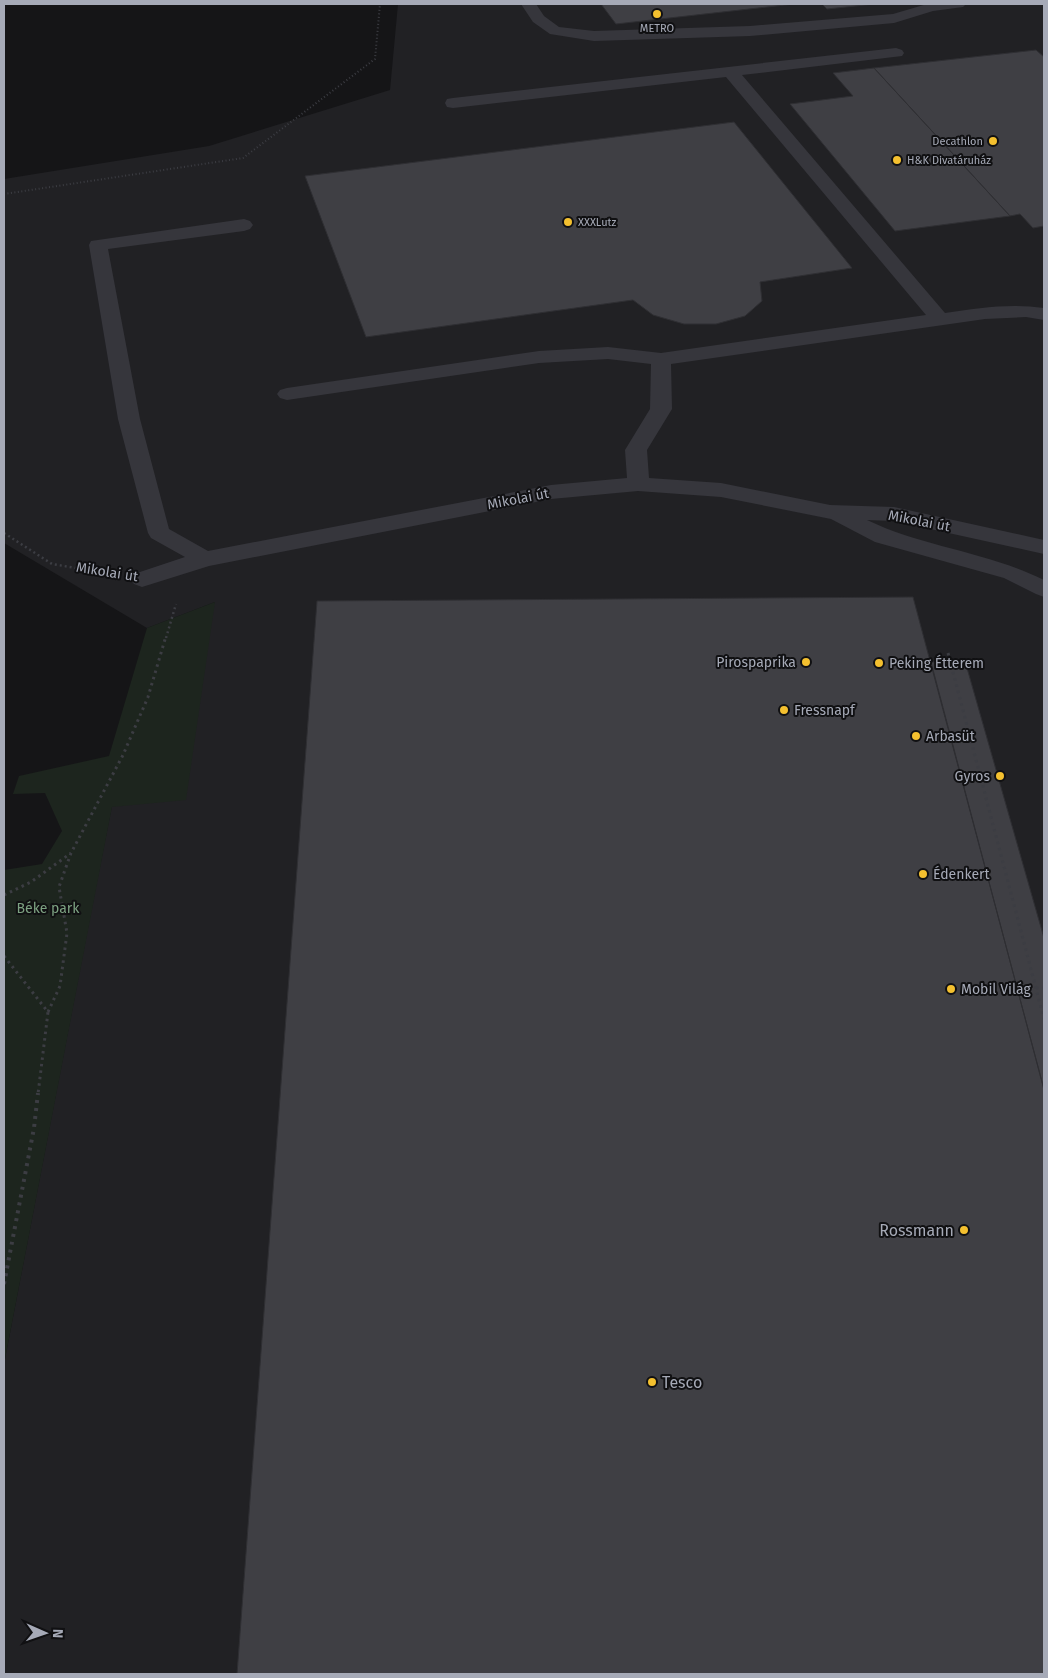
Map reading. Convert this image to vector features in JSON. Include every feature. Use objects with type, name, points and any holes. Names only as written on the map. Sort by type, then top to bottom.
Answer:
[{"type":"street","points":[[529,4],[538,19],[555,31],[594,36],[750,31],[894,18],[932,6],[958,4]]},
{"type":"street","points":[[453,103],[896,52]]},
{"type":"street","points":[[730,71],[940,319]]},
{"type":"street","points":[[205,559],[159,533],[130,419],[98,245],[244,225]]},
{"type":"street","points":[[287,394],[539,358],[608,353],[661,359],[985,312],[1026,311],[1044,314]]},
{"type":"street","points":[[638,484],[636,450],[660,409],[661,359]]},
{"type":"street","name":"Mikolai út","points":[[142,579],[205,559],[551,492],[638,484],[721,490],[830,512],[894,514],[1044,547]]},
{"type":"street","points":[[830,512],[883,537],[1012,573],[1044,588]]},
{"type":"street","points":[[1044,556],[1041,560],[1039,574],[1044,588]]},
{"type":"path","points":[[4,194],[243,158],[375,59],[380,4]]},
{"type":"path","name":"Mikolai út","points":[[4,533],[52,564],[142,579]]},
{"type":"path","points":[[4,1284],[34,1128],[48,1012],[60,986],[67,933],[59,887],[71,853],[123,755],[148,697],[177,604],[142,579]]},
{"type":"path","points":[[948,653],[1044,1019]]},
{"type":"path","points":[[4,895],[18,890],[71,853]]},
{"type":"path","points":[[4,956],[48,1012]]},
{"type":"path","points":[[1036,988],[1044,988]]},
{"type":"shaded area","points":[[398,4],[1044,4],[1044,1674],[4,1674],[4,1364],[95,892],[112,806],[215,602],[147,628],[4,543],[4,179],[209,146],[390,90]]},
{"type":"green space","name":"Béke park","points":[[215,602],[186,800],[112,807],[4,1364],[4,870],[42,864],[62,831],[45,793],[13,794],[19,776],[109,756],[147,628]]},
{"type":"building","name":"METRO","points":[[601,4],[794,4],[616,24]]},
{"type":"building","points":[[822,4],[874,4],[827,9]]},
{"type":"building","name":"Decathlon","points":[[1036,50],[1044,57],[1044,226],[1033,228],[1020,214],[1010,216],[874,68]]},
{"type":"building","name":"H&K Divatáruház","points":[[874,68],[1010,216],[895,231],[790,104],[853,96],[833,73]]},
{"type":"building","name":"XXXLutz","points":[[734,122],[852,268],[760,282],[762,301],[745,316],[716,324],[684,324],[653,315],[633,300],[366,337],[305,176]]},
{"type":"building","name":"Tesco","points":[[913,597],[1044,1089],[1044,1674],[237,1674],[317,601]]},
{"type":"building","points":[[965,661],[1044,938],[1044,1090],[931,662]]},
{"type":"place","name":"METRO","points":[[657,14]]},
{"type":"place","name":"Decathlon","points":[[993,141]]},
{"type":"place","name":"H&K Divatáruház","points":[[897,160]]},
{"type":"place","name":"XXXLutz","points":[[568,222]]},
{"type":"place","name":"Pirospaprika","points":[[806,662]]},
{"type":"place","name":"Peking Étterem","points":[[879,663]]},
{"type":"place","name":"Fressnapf","points":[[784,710]]},
{"type":"place","name":"Arbasüt","points":[[916,736]]},
{"type":"place","name":"Gyros","points":[[1000,776]]},
{"type":"place","name":"Édenkert","points":[[923,874]]},
{"type":"place","name":"Mobil Világ","points":[[951,989]]},
{"type":"place","name":"Rossmann","points":[[964,1230]]},
{"type":"place","name":"Tesco","points":[[652,1382]]}]
